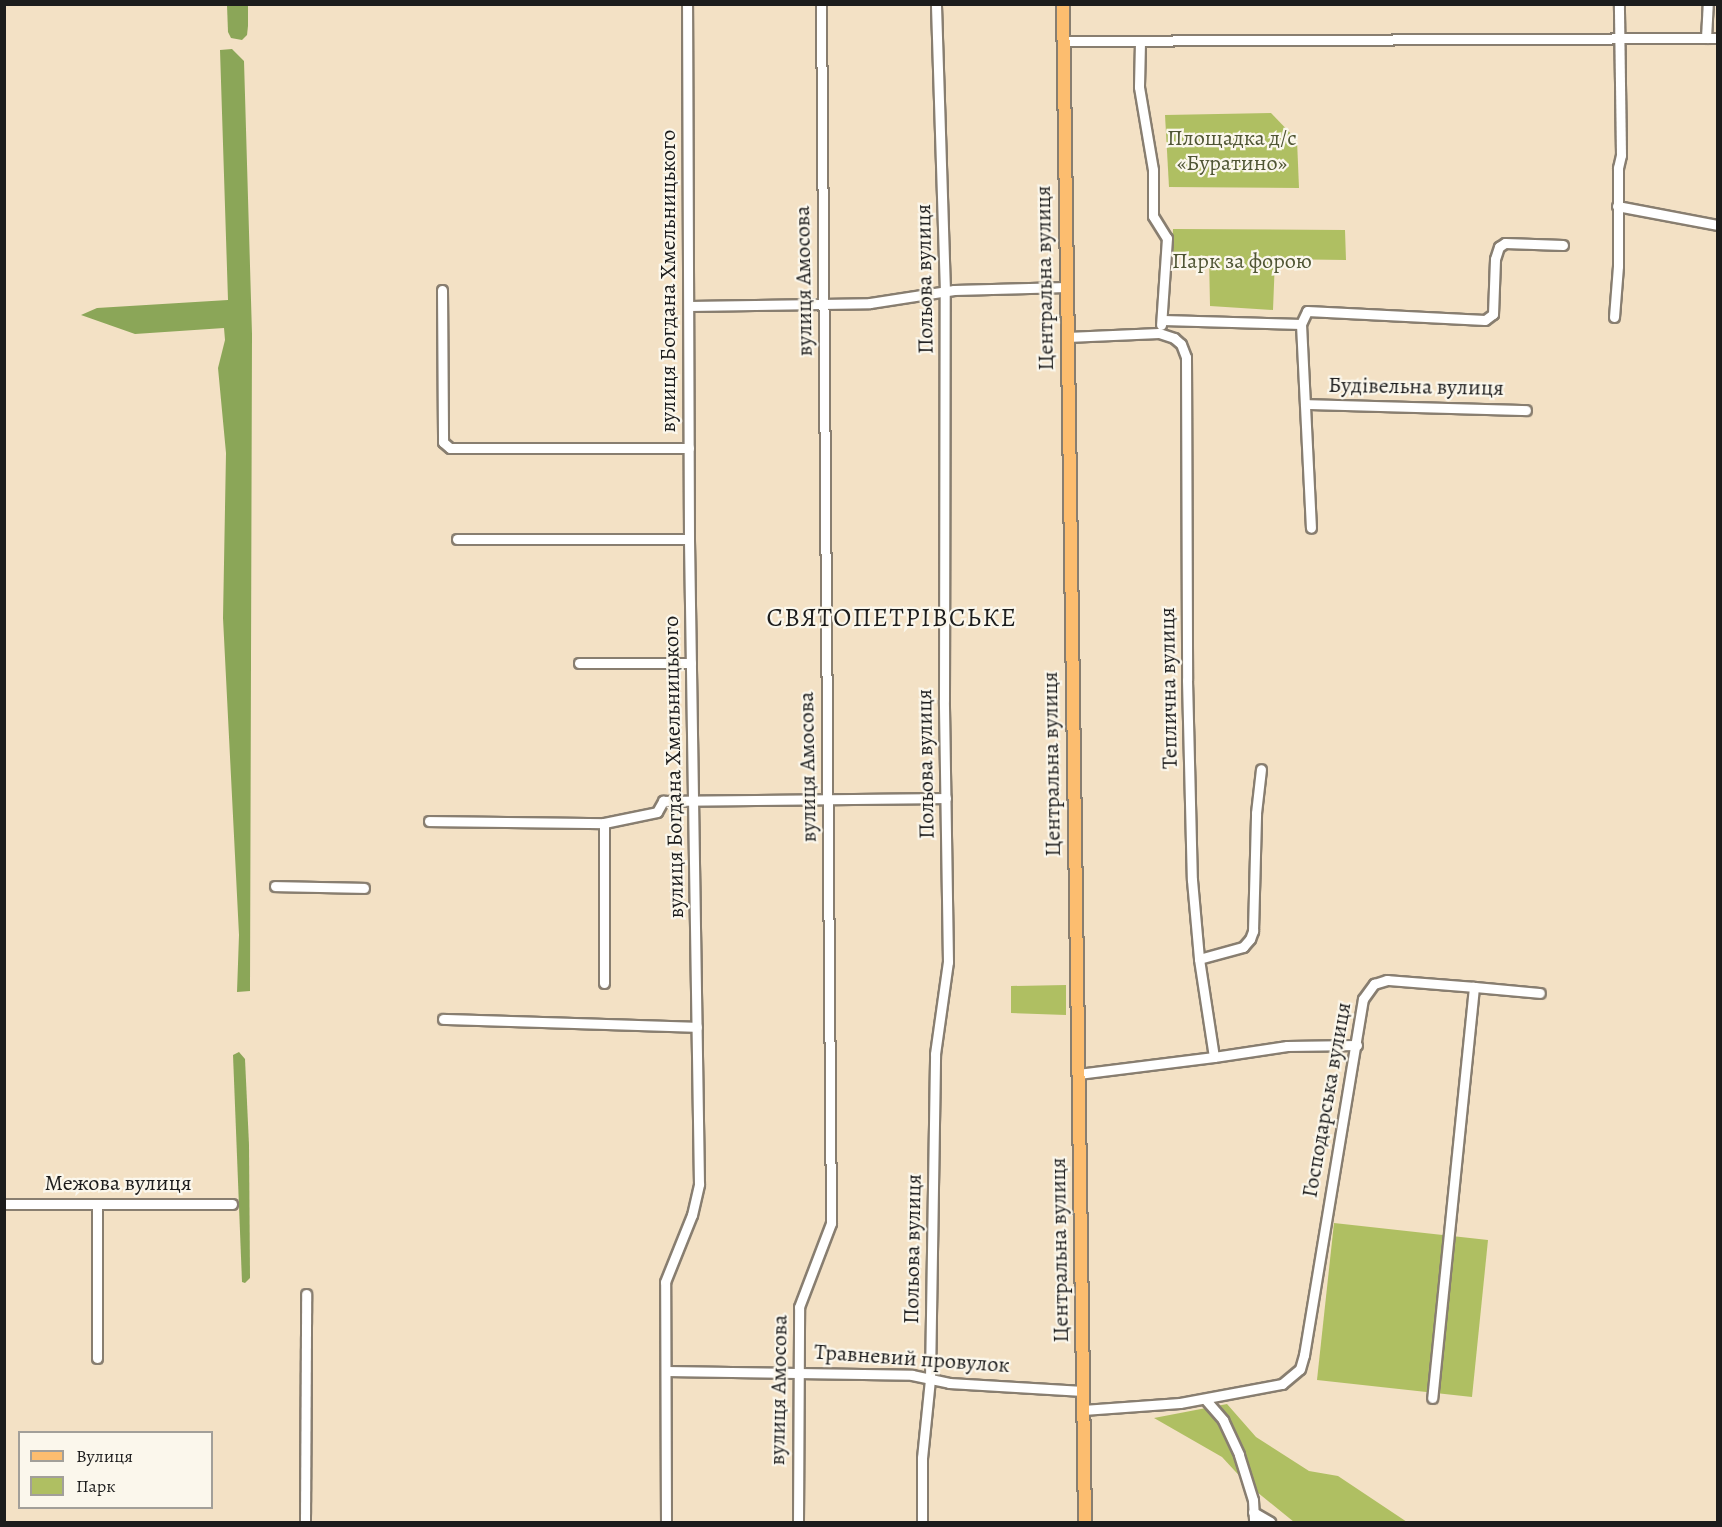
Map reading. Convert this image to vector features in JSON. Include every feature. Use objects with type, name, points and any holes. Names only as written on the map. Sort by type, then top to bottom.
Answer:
[{"type":"main road","name":"Центральна вулиця","points":[[1063,4],[1085,1522]]},
{"type":"street","name":"вулиця Богдана Хмельницького","points":[[666,1522],[665,1282],[693,1215],[698,1194],[688,448],[687,4]]},
{"type":"street","name":"вулиця Амосова","points":[[798,1522],[799,1307],[831,1224],[829,800],[820,4]]},
{"type":"street","name":"Польова вулиця","points":[[922,1522],[922,1458],[930,1379],[935,1054],[948,962],[945,292],[936,4]]},
{"type":"street","points":[[1614,317],[1621,155],[1619,4]]},
{"type":"street","points":[[1706,38],[1708,4]]},
{"type":"street","points":[[1064,41],[1718,38]]},
{"type":"street","points":[[1067,336],[1159,333],[1163,320],[1167,238],[1153,216],[1153,170],[1139,87],[1140,42]]},
{"type":"street","points":[[1617,206],[1718,225]]},
{"type":"street","points":[[1311,528],[1301,324],[1307,312],[1485,320],[1493,314],[1495,259],[1499,246],[1505,243],[1563,245]]},
{"type":"street","points":[[689,306],[824,305],[896,301],[945,292],[1067,287]]},
{"type":"street","points":[[442,290],[443,442],[450,448],[688,448]]},
{"type":"street","points":[[1163,320],[1301,324]]},
{"type":"street","name":"Теплична вулиця","points":[[1159,333],[1174,338],[1181,344],[1186,357],[1188,715],[1192,880],[1199,959],[1214,1057]]},
{"type":"street","name":"Будівельна вулиця","points":[[1305,404],[1526,410]]},
{"type":"street","points":[[457,539],[689,538]]},
{"type":"street","points":[[579,663],[691,663]]},
{"type":"street","points":[[1199,959],[1243,947],[1250,939],[1253,930],[1256,813],[1261,769]]},
{"type":"street","points":[[429,821],[604,823],[657,812],[663,801],[946,798]]},
{"type":"street","points":[[604,823],[604,982]]},
{"type":"street","points":[[275,886],[364,888]]},
{"type":"street","name":"Господарська вулиця","points":[[1083,1410],[1147,1407],[1205,1399],[1282,1384],[1300,1368],[1357,1045],[1363,999],[1370,988],[1379,981],[1474,987]]},
{"type":"street","points":[[1432,1398],[1474,987],[1540,993]]},
{"type":"street","points":[[443,1018],[697,1027]]},
{"type":"street","points":[[1078,1074],[1287,1046],[1357,1045]]},
{"type":"street","name":"Межова вулиця","points":[[4,1204],[232,1204]]},
{"type":"street","points":[[97,1204],[97,1358]]},
{"type":"street","points":[[305,1522],[306,1294]]},
{"type":"street","name":"Травневий провулок","points":[[666,1371],[799,1371],[912,1375],[950,1383],[1083,1391]]},
{"type":"street","points":[[1205,1399],[1223,1420],[1239,1455],[1253,1500],[1254,1517],[1270,1522]]},
{"type":"green space","points":[[227,5],[248,5],[247,35],[242,40],[231,38],[228,32]]},
{"type":"green space","points":[[232,49],[244,61],[252,334],[250,991],[237,992],[239,935],[223,618],[226,453],[218,368],[225,340],[224,328],[135,334],[81,315],[97,308],[228,300],[220,50]]},
{"type":"green space","name":"Площадка д/с «Буратино»","points":[[1271,113],[1297,140],[1299,188],[1169,187],[1165,115]]},
{"type":"green space","name":"Парк за форою","points":[[1173,229],[1345,230],[1346,260],[1275,259],[1273,310],[1210,306],[1209,256],[1172,256]]},
{"type":"green space","points":[[1066,985],[1066,1015],[1011,1013],[1011,986]]},
{"type":"green space","points":[[239,1052],[245,1059],[249,1145],[250,1278],[245,1283],[242,1282],[233,1055]]},
{"type":"green space","points":[[1334,1223],[1488,1240],[1472,1397],[1317,1380]]},
{"type":"green space","points":[[1227,1404],[1256,1437],[1309,1471],[1338,1476],[1407,1522],[1294,1522],[1246,1483],[1222,1457],[1154,1418]]},
{"type":"district","name":"СВЯТОПЕТРІВСЬКЕ","points":[[892,618]]}]
